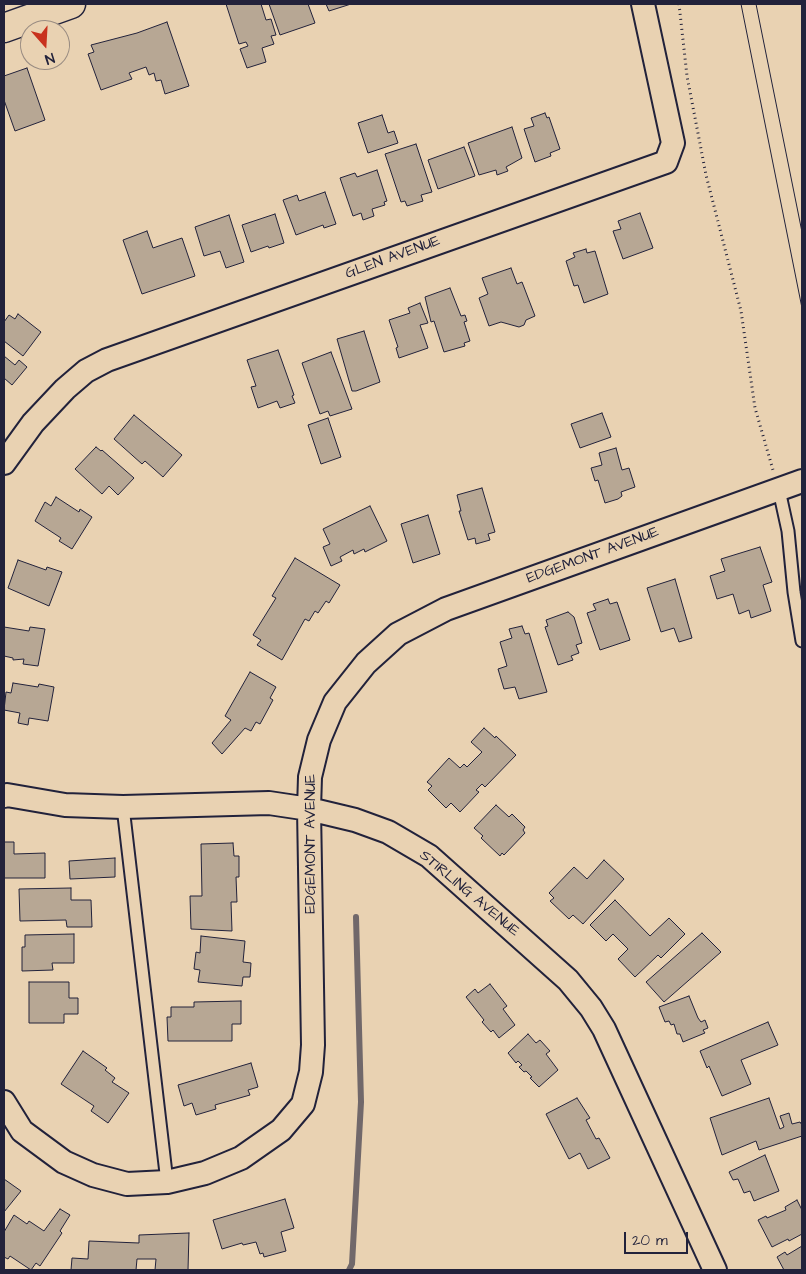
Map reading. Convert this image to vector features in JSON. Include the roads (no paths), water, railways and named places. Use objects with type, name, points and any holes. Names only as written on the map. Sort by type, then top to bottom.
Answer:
[{"type":"street","points":[[4,28],[71,4]]},
{"type":"street","name":"GLEN AVENUE","points":[[4,463],[34,422],[65,389],[86,371],[107,360],[666,162],[673,143],[643,4]]},
{"type":"street","name":"EDGEMONT AVENUE","points":[[4,1102],[22,1131],[64,1162],[93,1175],[127,1184],[167,1182],[205,1173],[241,1158],[281,1130],[303,1104],[311,1072],[313,1044],[310,777],[319,740],[335,702],[366,663],[398,634],[446,608],[802,482]]},
{"type":"street","name":"STIRLING AVENUE","points":[[5,794],[64,805],[123,807],[269,803],[309,809],[355,820],[388,832],[429,856],[568,980],[591,1008],[604,1029],[715,1270]]},
{"type":"lane","points":[[779,490],[788,531],[794,592],[802,641]]},
{"type":"lane","points":[[123,807],[167,1182]]},
{"type":"waterway","points":[[349,1270],[352,1264],[361,1102],[356,917]]},
{"type":"tram line","points":[[741,4],[802,308]]},
{"type":"tram line","points":[[756,4],[802,232]]}]
